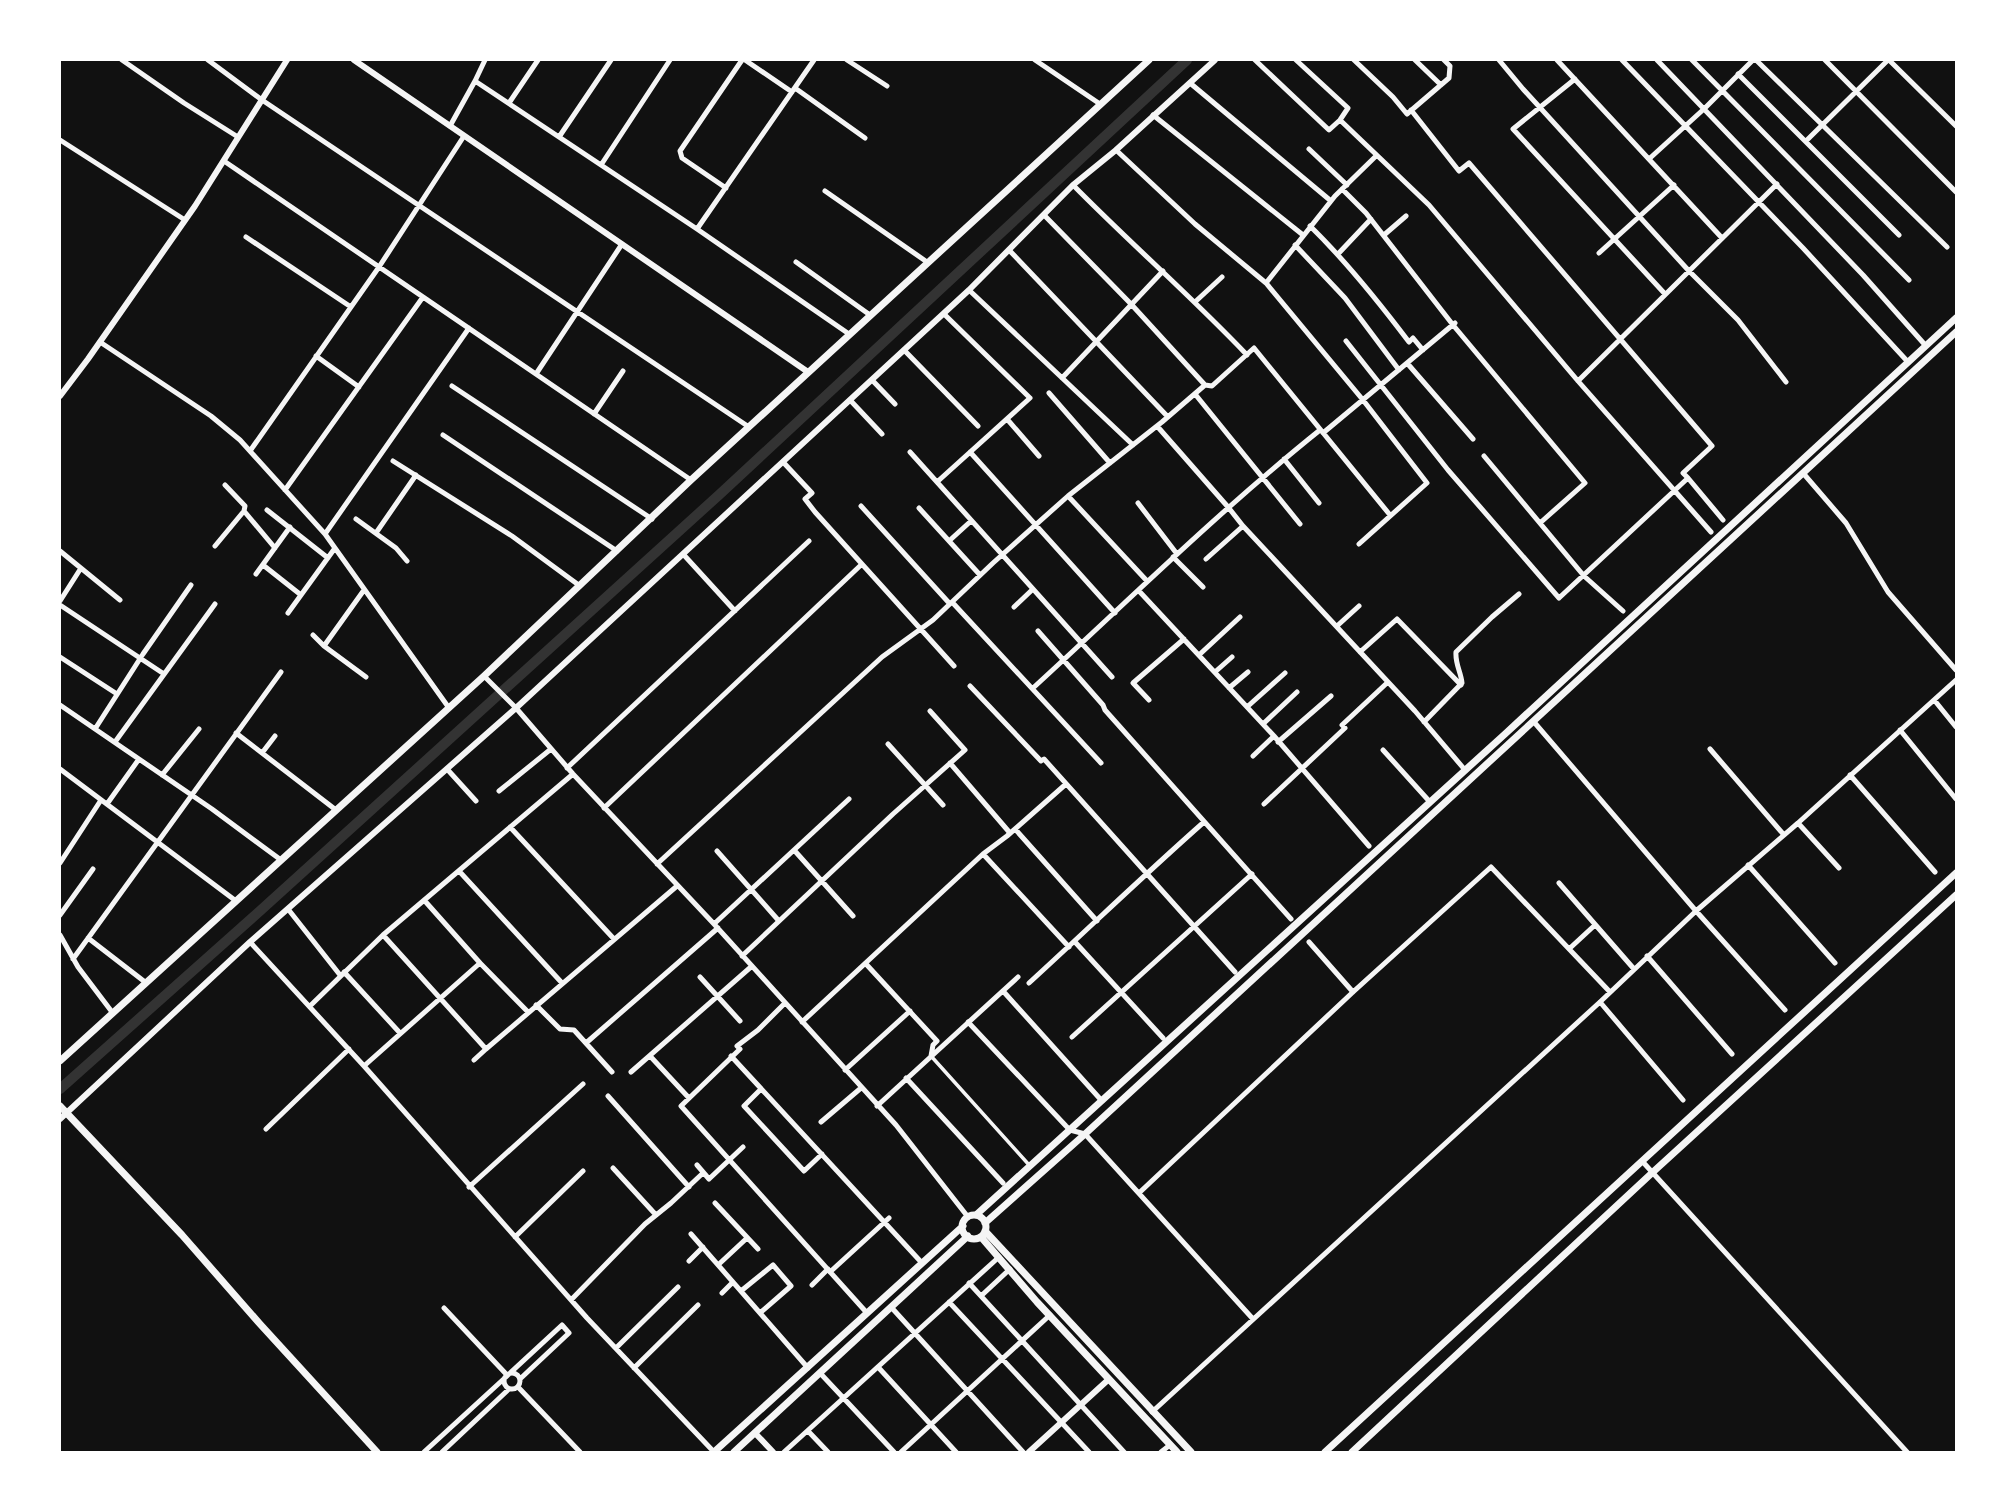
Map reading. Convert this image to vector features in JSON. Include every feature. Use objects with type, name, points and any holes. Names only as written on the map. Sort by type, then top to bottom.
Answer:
[{"type":"main road","points":[[60,1061],[484,676],[691,480],[1149,60]]},
{"type":"main road","points":[[714,1452],[962,1226],[965,1219],[972,1216],[1102,1101],[1956,318]]},
{"type":"main road","points":[[962,1226],[968,1236],[975,1239],[1085,1134],[1956,332]]},
{"type":"main road","points":[[1325,1452],[1956,873]]},
{"type":"main road","points":[[1352,1452],[1956,894]]},
{"type":"main road","points":[[60,1106],[63,1116],[182,1235],[260,1325],[377,1452]]},
{"type":"main road","points":[[972,1216],[983,1219],[984,1230],[999,1257],[1177,1452]]},
{"type":"main road","points":[[984,1230],[1191,1452]]},
{"type":"main road","points":[[734,1452],[968,1236]]},
{"type":"street","points":[[122,60],[239,137]]},
{"type":"street","points":[[208,60],[262,100],[749,427]]},
{"type":"street","points":[[60,396],[186,220],[287,60]]},
{"type":"street","points":[[354,60],[808,372]]},
{"type":"street","points":[[450,126],[485,60]]},
{"type":"street","points":[[509,103],[538,60]]},
{"type":"street","points":[[559,137],[611,60]]},
{"type":"street","points":[[601,165],[670,60]]},
{"type":"street","points":[[726,188],[682,158],[680,151],[744,60],[865,138]]},
{"type":"street","points":[[697,229],[814,60]]},
{"type":"street","points":[[847,60],[887,86]]},
{"type":"street","points":[[1036,60],[1100,104]]},
{"type":"street","points":[[63,1116],[250,942],[516,708],[970,290],[1073,185],[1116,150],[1215,60]]},
{"type":"street","points":[[1255,60],[1329,130],[1348,108],[1296,60]]},
{"type":"street","points":[[1354,60],[1407,114],[1449,78],[1450,66],[1444,60]]},
{"type":"street","points":[[1415,60],[1441,85]]},
{"type":"street","points":[[1499,60],[1689,271],[1738,320],[1786,382]]},
{"type":"street","points":[[1557,60],[1722,238]]},
{"type":"street","points":[[1622,60],[1908,362]]},
{"type":"street","points":[[1657,60],[1778,183],[1926,346]]},
{"type":"street","points":[[1692,60],[1909,280]]},
{"type":"street","points":[[1649,159],[1755,60],[1947,247]]},
{"type":"street","points":[[1825,60],[1956,192]]},
{"type":"street","points":[[1806,141],[1888,60],[1956,126]]},
{"type":"street","points":[[1738,74],[1899,235]]},
{"type":"street","points":[[1574,79],[1513,129],[1665,294]]},
{"type":"street","points":[[475,81],[849,334]]},
{"type":"street","points":[[1190,83],[1331,201]]},
{"type":"street","points":[[1411,110],[1459,171],[1469,163],[1712,446],[1683,473],[1723,520]]},
{"type":"street","points":[[1153,116],[1303,235]]},
{"type":"street","points":[[1340,120],[1429,205],[1711,531]]},
{"type":"street","points":[[250,451],[379,267],[464,136]]},
{"type":"street","points":[[60,140],[186,220]]},
{"type":"street","points":[[1309,149],[1345,187],[1585,483],[1540,523]]},
{"type":"street","points":[[1116,150],[1195,224],[1266,283],[1363,400],[1427,483],[1359,544]]},
{"type":"street","points":[[1266,283],[1331,201],[1376,156]]},
{"type":"street","points":[[224,161],[691,480]]},
{"type":"street","points":[[1578,380],[1778,183]]},
{"type":"street","points":[[1073,185],[1247,355]]},
{"type":"street","points":[[1598,253],[1674,185]]},
{"type":"street","points":[[825,191],[928,262]]},
{"type":"street","points":[[1044,215],[1205,384],[1212,386],[1254,348],[1390,515]]},
{"type":"street","points":[[1384,235],[1406,216]]},
{"type":"street","points":[[1338,254],[1371,219]]},
{"type":"street","points":[[1310,226],[1365,285],[1409,342],[1413,338],[1423,350]]},
{"type":"street","points":[[246,237],[351,307]]},
{"type":"street","points":[[536,374],[622,244]]},
{"type":"street","points":[[1295,245],[1345,298],[1399,370]]},
{"type":"street","points":[[1009,250],[1168,416]]},
{"type":"street","points":[[796,262],[870,315]]},
{"type":"street","points":[[1062,378],[1163,271]]},
{"type":"street","points":[[1195,302],[1222,277]]},
{"type":"street","points":[[970,290],[1133,445]]},
{"type":"street","points":[[285,490],[423,297]]},
{"type":"street","points":[[937,482],[1030,398],[944,314]]},
{"type":"street","points":[[1033,688],[1262,476],[1363,400],[1454,324]]},
{"type":"street","points":[[325,534],[469,328]]},
{"type":"street","points":[[1346,341],[1448,470],[1559,598],[1688,478]]},
{"type":"street","points":[[100,342],[211,416],[240,440],[325,534],[449,708]]},
{"type":"street","points":[[904,350],[978,426]]},
{"type":"street","points":[[316,356],[359,387]]},
{"type":"street","points":[[1407,363],[1472,439]]},
{"type":"street","points":[[594,414],[623,371]]},
{"type":"street","points":[[872,380],[895,404]]},
{"type":"street","points":[[657,864],[882,657],[921,629],[1068,496],[1157,426],[1205,384]]},
{"type":"street","points":[[452,386],[652,519]]},
{"type":"street","points":[[1049,393],[1110,463]]},
{"type":"street","points":[[1195,394],[1300,524]]},
{"type":"street","points":[[850,400],[882,434]]},
{"type":"street","points":[[1007,419],[1039,456]]},
{"type":"street","points":[[1157,426],[1243,526],[1388,682],[1465,770]]},
{"type":"street","points":[[443,435],[617,551]]},
{"type":"street","points":[[910,452],[1112,677]]},
{"type":"street","points":[[970,452],[1115,613]]},
{"type":"street","points":[[1484,456],[1584,576],[1623,611]]},
{"type":"street","points":[[1284,459],[1320,503]]},
{"type":"street","points":[[393,461],[512,536],[580,586]]},
{"type":"street","points":[[783,461],[812,493],[805,499],[954,666]]},
{"type":"street","points":[[1803,474],[1846,523],[1888,592],[1956,670]]},
{"type":"street","points":[[376,533],[416,475]]},
{"type":"street","points":[[215,546],[244,511],[245,506],[225,485]]},
{"type":"street","points":[[1068,496],[1147,581]]},
{"type":"street","points":[[1138,503],[1175,555],[1203,587]]},
{"type":"street","points":[[861,506],[1101,763]]},
{"type":"street","points":[[919,508],[980,575]]},
{"type":"street","points":[[267,510],[328,558]]},
{"type":"street","points":[[244,511],[275,548]]},
{"type":"street","points":[[356,519],[396,548],[407,561]]},
{"type":"street","points":[[949,541],[971,521]]},
{"type":"street","points":[[1206,559],[1243,526]]},
{"type":"street","points":[[256,575],[289,527]]},
{"type":"street","points":[[567,768],[808,541]]},
{"type":"street","points":[[288,613],[335,548]]},
{"type":"street","points":[[60,551],[120,600]]},
{"type":"street","points":[[683,554],[735,611]]},
{"type":"street","points":[[604,808],[862,564]]},
{"type":"street","points":[[263,565],[301,595]]},
{"type":"street","points":[[81,568],[60,603],[164,674]]},
{"type":"street","points":[[96,729],[139,659],[191,585]]},
{"type":"street","points":[[1014,607],[1033,589]]},
{"type":"street","points":[[324,646],[365,590]]},
{"type":"street","points":[[1139,591],[1263,724],[1369,846]]},
{"type":"street","points":[[1424,722],[1461,685],[1457,652],[1519,594]]},
{"type":"street","points":[[115,742],[215,604]]},
{"type":"street","points":[[1337,626],[1359,606]]},
{"type":"street","points":[[1199,655],[1240,617]]},
{"type":"street","points":[[1360,652],[1397,619],[1461,685]]},
{"type":"street","points":[[1038,631],[1291,919]]},
{"type":"street","points":[[313,635],[366,677]]},
{"type":"street","points":[[1149,700],[1133,683],[1184,639]]},
{"type":"street","points":[[60,657],[117,694]]},
{"type":"street","points":[[1215,672],[1232,657]]},
{"type":"street","points":[[73,959],[281,672]]},
{"type":"street","points":[[1230,688],[1248,672]]},
{"type":"street","points":[[1247,707],[1285,673]]},
{"type":"street","points":[[484,676],[896,1125],[972,1216]]},
{"type":"street","points":[[1152,1412],[1696,911],[1956,680]]},
{"type":"street","points":[[1264,804],[1345,728],[1342,724],[1388,682]]},
{"type":"street","points":[[970,686],[1041,761],[1044,759],[1235,972]]},
{"type":"street","points":[[1263,724],[1297,692]]},
{"type":"street","points":[[1253,756],[1331,696]]},
{"type":"street","points":[[1934,701],[1956,727]]},
{"type":"street","points":[[60,705],[281,860]]},
{"type":"street","points":[[742,956],[965,750],[929,711]]},
{"type":"street","points":[[1534,722],[1785,1010]]},
{"type":"street","points":[[162,775],[200,729]]},
{"type":"street","points":[[1900,730],[1956,799]]},
{"type":"street","points":[[236,733],[336,810]]},
{"type":"street","points":[[262,753],[275,736]]},
{"type":"street","points":[[888,744],[943,805]]},
{"type":"street","points":[[499,791],[551,749]]},
{"type":"street","points":[[1710,749],[1784,835]]},
{"type":"street","points":[[1383,750],[1430,802]]},
{"type":"street","points":[[107,804],[139,759]]},
{"type":"street","points":[[950,763],[1097,921]]},
{"type":"street","points":[[60,769],[236,901]]},
{"type":"street","points":[[447,769],[476,801]]},
{"type":"street","points":[[310,1006],[383,935],[573,774]]},
{"type":"street","points":[[1850,775],[1935,872]]},
{"type":"street","points":[[802,1022],[983,854],[1066,784]]},
{"type":"street","points":[[586,1042],[716,926],[849,799]]},
{"type":"street","points":[[60,863],[101,800]]},
{"type":"street","points":[[1029,983],[1146,873],[1205,822]]},
{"type":"street","points":[[1798,822],[1839,868]]},
{"type":"street","points":[[510,827],[614,939]]},
{"type":"street","points":[[794,850],[853,916]]},
{"type":"street","points":[[717,851],[779,921]]},
{"type":"street","points":[[983,854],[1069,947]]},
{"type":"street","points":[[1748,865],[1835,963]]},
{"type":"street","points":[[1139,1193],[1491,867],[1610,992]]},
{"type":"street","points":[[60,915],[93,869]]},
{"type":"street","points":[[459,871],[562,983]]},
{"type":"street","points":[[1072,1037],[1252,874]]},
{"type":"street","points":[[1559,883],[1634,969]]},
{"type":"street","points":[[474,1060],[677,886]]},
{"type":"street","points":[[424,901],[528,1012]]},
{"type":"street","points":[[288,909],[342,973],[400,1032]]},
{"type":"street","points":[[1569,949],[1595,925]]},
{"type":"street","points":[[60,935],[73,959],[112,1012]]},
{"type":"street","points":[[383,935],[486,1049]]},
{"type":"street","points":[[88,938],[145,982]]},
{"type":"street","points":[[250,942],[349,1049],[571,1300],[714,1452]]},
{"type":"street","points":[[1075,942],[1163,1038]]},
{"type":"street","points":[[1309,942],[1353,992]]},
{"type":"street","points":[[1647,956],[1732,1054]]},
{"type":"street","points":[[364,1066],[480,963]]},
{"type":"street","points":[[866,964],[937,1041],[933,1045],[931,1056]]},
{"type":"street","points":[[631,1072],[752,966]]},
{"type":"street","points":[[700,977],[740,1021]]},
{"type":"street","points":[[877,1106],[1018,977]]},
{"type":"street","points":[[1003,990],[1102,1101]]},
{"type":"street","points":[[1600,1002],[1683,1100]]},
{"type":"street","points":[[785,1003],[737,1046],[740,1049],[681,1105],[867,1313]]},
{"type":"street","points":[[536,1005],[560,1029],[574,1030],[612,1072]]},
{"type":"street","points":[[845,1070],[910,1011]]},
{"type":"street","points":[[968,1022],[1070,1129],[1085,1134],[1253,1319]]},
{"type":"street","points":[[266,1129],[349,1049]]},
{"type":"street","points":[[650,1056],[689,1098]]},
{"type":"street","points":[[731,1056],[887,1219],[922,1263]]},
{"type":"street","points":[[931,1056],[1030,1166]]},
{"type":"street","points":[[906,1078],[1003,1183]]},
{"type":"street","points":[[470,1187],[583,1084]]},
{"type":"street","points":[[821,1122],[861,1088]]},
{"type":"street","points":[[761,1089],[744,1106],[804,1171],[822,1154]]},
{"type":"street","points":[[608,1096],[689,1187]]},
{"type":"street","points":[[697,1165],[709,1179],[743,1147]]},
{"type":"street","points":[[1642,1161],[1907,1452]]},
{"type":"street","points":[[613,1168],[656,1215]]},
{"type":"street","points":[[515,1237],[583,1171]]},
{"type":"street","points":[[571,1300],[630,1239],[703,1173]]},
{"type":"street","points":[[715,1203],[758,1249]]},
{"type":"street","points":[[812,1285],[887,1219]]},
{"type":"street","points":[[691,1234],[808,1368]]},
{"type":"street","points":[[718,1265],[747,1238]]},
{"type":"street","points":[[689,1261],[703,1247]]},
{"type":"street","points":[[784,1452],[999,1257]]},
{"type":"street","points":[[741,1291],[773,1265],[790,1286],[760,1313]]},
{"type":"street","points":[[981,1296],[1010,1269]]},
{"type":"street","points":[[722,1293],[733,1282]]},
{"type":"street","points":[[969,1283],[1124,1452]]},
{"type":"street","points":[[616,1348],[678,1287]]},
{"type":"street","points":[[949,1302],[1089,1452]]},
{"type":"street","points":[[634,1368],[698,1305]]},
{"type":"street","points":[[891,1307],[1023,1452]]},
{"type":"street","points":[[444,1308],[507,1376]]},
{"type":"street","points":[[901,1452],[1050,1315]]},
{"type":"street","points":[[424,1452],[562,1325],[569,1332],[520,1379],[518,1387]]},
{"type":"street","points":[[878,1367],[956,1452]]},
{"type":"street","points":[[820,1373],[894,1452]]},
{"type":"street","points":[[507,1376],[516,1374],[520,1379]]},
{"type":"street","points":[[507,1376],[505,1384],[509,1389]]},
{"type":"street","points":[[1028,1452],[1109,1379]]},
{"type":"street","points":[[442,1452],[509,1389],[518,1387]]},
{"type":"street","points":[[518,1387],[580,1452]]},
{"type":"street","points":[[808,1431],[828,1452]]},
{"type":"street","points":[[755,1433],[773,1452]]},
{"type":"street","points":[[1161,1452],[1170,1445]]},
{"type":"waterway","points":[[60,1089],[720,494],[1187,60]]}]
